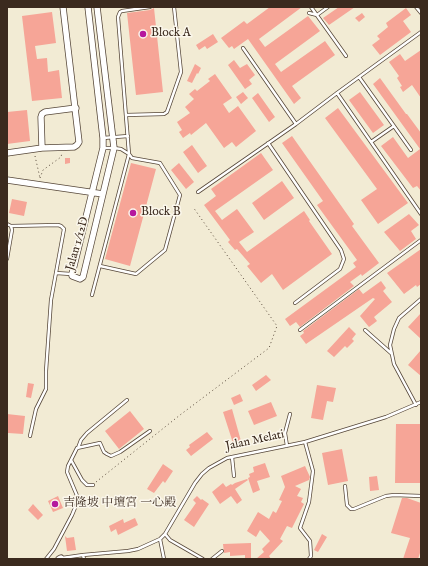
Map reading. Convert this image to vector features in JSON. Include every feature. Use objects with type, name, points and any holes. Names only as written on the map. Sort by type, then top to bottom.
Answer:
[{"type":"street","points":[[7,153],[42,148],[74,147],[79,142],[63,7]]},
{"type":"street","name":"Jalan 1/12D","points":[[88,7],[103,148],[72,274],[72,276],[80,279],[82,278],[114,148],[98,7]]},
{"type":"street","points":[[42,148],[42,114],[45,112],[76,108]]},
{"type":"street","points":[[7,180],[103,194]]},
{"type":"lane","points":[[92,295],[129,154],[118,17],[122,11],[150,7]]},
{"type":"lane","points":[[126,115],[164,114],[167,112],[181,72],[174,7]]},
{"type":"lane","points":[[311,7],[346,56]]},
{"type":"lane","points":[[317,15],[328,7]]},
{"type":"lane","points":[[416,7],[421,13]]},
{"type":"lane","points":[[309,13],[317,15]]},
{"type":"lane","points":[[198,192],[296,124],[421,32]]},
{"type":"lane","points":[[243,48],[296,124]]},
{"type":"lane","points":[[359,77],[411,150]]},
{"type":"lane","points":[[337,93],[421,214]]},
{"type":"lane","points":[[371,142],[394,126]]},
{"type":"lane","points":[[103,138],[128,136]]},
{"type":"lane","points":[[268,143],[341,250],[344,259],[340,269],[295,303]]},
{"type":"lane","points":[[100,266],[136,274],[166,250],[180,195],[160,163],[132,158],[121,149],[103,148]]},
{"type":"lane","points":[[7,224],[11,226],[58,225],[64,229],[50,300],[46,390],[36,408],[30,436]]},
{"type":"lane","points":[[7,259],[12,230],[11,226]]},
{"type":"lane","points":[[300,330],[421,240]]},
{"type":"lane","points":[[56,273],[72,274]]},
{"type":"lane","points":[[416,405],[394,364],[390,345],[394,329],[400,318],[421,299]]},
{"type":"lane","points":[[365,330],[392,354]]},
{"type":"lane","points":[[46,559],[54,549],[78,502],[78,498],[67,472],[68,466],[81,440],[87,433],[127,400]]},
{"type":"lane","name":"Jalan Melati","points":[[60,558],[83,554],[128,551],[138,549],[160,539],[165,534],[194,483],[208,468],[221,460],[306,442],[386,417],[421,402]]},
{"type":"lane","points":[[287,446],[285,433],[290,414]]},
{"type":"lane","points":[[77,448],[100,443],[104,452],[111,456],[120,452],[150,431]]},
{"type":"lane","points":[[306,442],[313,471],[309,502],[300,528],[310,541],[311,556],[309,559]]},
{"type":"lane","points":[[232,457],[234,476]]},
{"type":"lane","points":[[71,460],[82,480],[87,485],[92,484]]},
{"type":"lane","points":[[345,486],[347,505],[351,509],[386,496],[421,496]]},
{"type":"lane","points":[[165,534],[170,540],[203,559]]},
{"type":"lane","points":[[160,539],[164,559]]},
{"type":"lane","points":[[212,559],[222,552]]},
{"type":"lane","points":[[83,554],[84,559]]},
{"type":"path","points":[[34,149],[40,178],[43,170],[61,157],[64,147]]},
{"type":"path","points":[[92,484],[269,348],[276,326],[193,207]]},
{"type":"building","points":[[270,7],[302,7],[259,39],[265,47],[308,16],[320,31],[275,64],[281,72],[325,41],[335,55],[292,86],[301,98],[294,104],[248,39],[234,49],[232,46],[229,48],[221,38],[244,21],[247,24]]},
{"type":"building","points":[[339,7],[355,7],[329,25],[323,18]]},
{"type":"building","name":"Block A","points":[[154,8],[163,92],[136,95],[127,13],[150,10]]},
{"type":"building","points":[[406,8],[411,15],[403,21],[411,32],[380,55],[372,45],[380,39],[377,36],[388,27],[386,23]]},
{"type":"building","points":[[52,12],[56,43],[35,46],[37,59],[47,58],[48,72],[59,70],[62,98],[32,101],[22,16]]},
{"type":"building","points":[[362,13],[365,17],[359,22],[355,18]]},
{"type":"building","points":[[213,34],[218,42],[207,49],[205,46],[199,50],[196,45]]},
{"type":"building","points":[[421,50],[421,98],[412,85],[403,92],[400,87],[402,86],[397,78],[399,76],[389,62],[400,54],[405,61]]},
{"type":"building","points":[[234,60],[240,68],[247,64],[255,75],[249,80],[252,84],[245,89],[228,65]]},
{"type":"building","points":[[195,64],[201,68],[192,83],[187,81]]},
{"type":"building","points":[[215,74],[232,98],[223,104],[229,113],[238,106],[256,131],[236,147],[232,142],[224,148],[206,123],[191,135],[190,133],[183,138],[179,132],[182,130],[177,122],[190,113],[185,107],[194,99],[189,94],[195,89],[197,91],[210,81],[208,79]]},
{"type":"building","points":[[380,78],[421,133],[421,191],[417,186],[413,188],[381,146],[393,137],[408,158],[420,149],[373,84]]},
{"type":"building","points":[[243,92],[248,98],[241,104],[236,97]]},
{"type":"building","points":[[360,92],[384,125],[373,133],[349,100]]},
{"type":"building","points":[[258,93],[275,117],[269,122],[252,98]]},
{"type":"building","points":[[338,108],[408,203],[378,224],[361,200],[377,189],[325,118]]},
{"type":"building","points":[[27,110],[30,141],[7,144],[7,112]]},
{"type":"building","points":[[292,136],[354,224],[352,226],[379,263],[362,276],[361,274],[350,282],[354,286],[300,327],[296,322],[290,326],[285,319],[356,267],[353,263],[357,260],[317,205],[323,201],[282,143]]},
{"type":"building","points":[[192,145],[207,166],[198,173],[183,152]]},
{"type":"building","points":[[261,153],[273,170],[215,211],[222,220],[237,209],[254,232],[239,242],[247,252],[304,211],[310,220],[309,221],[332,254],[283,290],[272,274],[261,283],[247,266],[250,264],[237,249],[235,250],[228,242],[230,240],[204,205],[216,196],[211,189]]},
{"type":"building","points":[[65,158],[70,158],[70,163],[65,164]]},
{"type":"building","name":"Block B","points":[[131,163],[156,169],[130,266],[105,259]]},
{"type":"building","points":[[179,163],[194,182],[186,189],[171,170]]},
{"type":"building","points":[[282,181],[294,198],[264,220],[252,203]]},
{"type":"building","points":[[12,199],[27,202],[24,216],[9,213]]},
{"type":"building","points":[[409,214],[419,225],[411,231],[416,239],[400,251],[384,232]]},
{"type":"building","points":[[421,249],[421,284],[417,287],[416,285],[404,294],[387,273]]},
{"type":"building","points":[[381,281],[386,288],[383,291],[392,302],[374,317],[377,321],[369,327],[360,316],[375,299],[373,298],[306,344],[300,336],[304,333],[303,331],[359,289],[363,294]]},
{"type":"building","points":[[421,313],[421,339],[408,327]]},
{"type":"building","points":[[349,327],[356,334],[352,339],[354,341],[347,348],[345,346],[334,357],[327,351]]},
{"type":"building","points":[[421,350],[421,376],[408,365]]},
{"type":"building","points":[[266,375],[271,380],[256,391],[252,385]]},
{"type":"building","points":[[28,383],[34,384],[31,398],[26,397]]},
{"type":"building","points":[[317,385],[336,388],[333,402],[327,401],[323,420],[311,418]]},
{"type":"building","points":[[240,394],[243,401],[234,405],[231,398]]},
{"type":"building","points":[[271,402],[277,416],[254,425],[248,411]]},
{"type":"building","points":[[232,409],[241,441],[233,443],[223,412]]},
{"type":"building","points":[[130,411],[144,429],[119,449],[105,431]]},
{"type":"building","points":[[7,414],[25,416],[23,434],[8,433]]},
{"type":"building","points":[[396,424],[421,424],[421,483],[395,483]]},
{"type":"building","points":[[207,432],[213,439],[191,456],[186,450],[190,447],[189,445]]},
{"type":"building","points":[[342,449],[348,481],[328,485],[322,453]]},
{"type":"building","points":[[265,463],[270,477],[257,481],[260,490],[253,493],[248,478],[250,477],[249,474],[254,472],[253,467]]},
{"type":"building","points":[[163,464],[173,471],[165,483],[163,481],[154,493],[147,489]]},
{"type":"building","points":[[305,466],[310,477],[309,480],[295,486],[301,489],[297,496],[303,498],[301,502],[304,504],[292,528],[287,526],[280,539],[283,541],[269,556],[271,559],[256,559],[264,552],[262,549],[270,541],[260,530],[256,537],[247,531],[258,512],[269,519],[273,511],[276,513],[282,501],[279,500],[285,487],[281,476]]},
{"type":"building","points":[[377,476],[379,490],[370,491],[369,477]]},
{"type":"building","points":[[247,479],[248,480],[235,489],[242,500],[237,504],[231,496],[220,504],[212,492],[223,483],[226,487]]},
{"type":"building","name":"吉隆坡 中壇宮 一心殿","points":[[58,496],[63,508],[53,512],[48,501]]},
{"type":"building","points":[[197,496],[209,504],[194,527],[184,520],[196,503],[193,500]]},
{"type":"building","points":[[402,498],[407,498],[421,503],[421,550],[418,559],[403,559],[410,538],[391,533]]},
{"type":"building","points":[[33,504],[43,515],[38,520],[28,510]]},
{"type":"building","points":[[135,518],[138,525],[118,535],[116,529],[111,532],[109,526],[123,519],[124,523]]},
{"type":"building","points":[[322,534],[327,537],[318,552],[314,550]]},
{"type":"building","points":[[65,536],[67,538],[74,537],[76,550],[67,551]]},
{"type":"building","points":[[251,543],[251,559],[245,559],[245,555],[230,556],[230,552],[224,553],[223,544]]},
{"type":"place","name":"Block A","points":[[143,34]]},
{"type":"place","name":"Block B","points":[[133,213]]},
{"type":"place","name":"吉隆坡 中壇宮 一心殿","points":[[55,504]]}]
